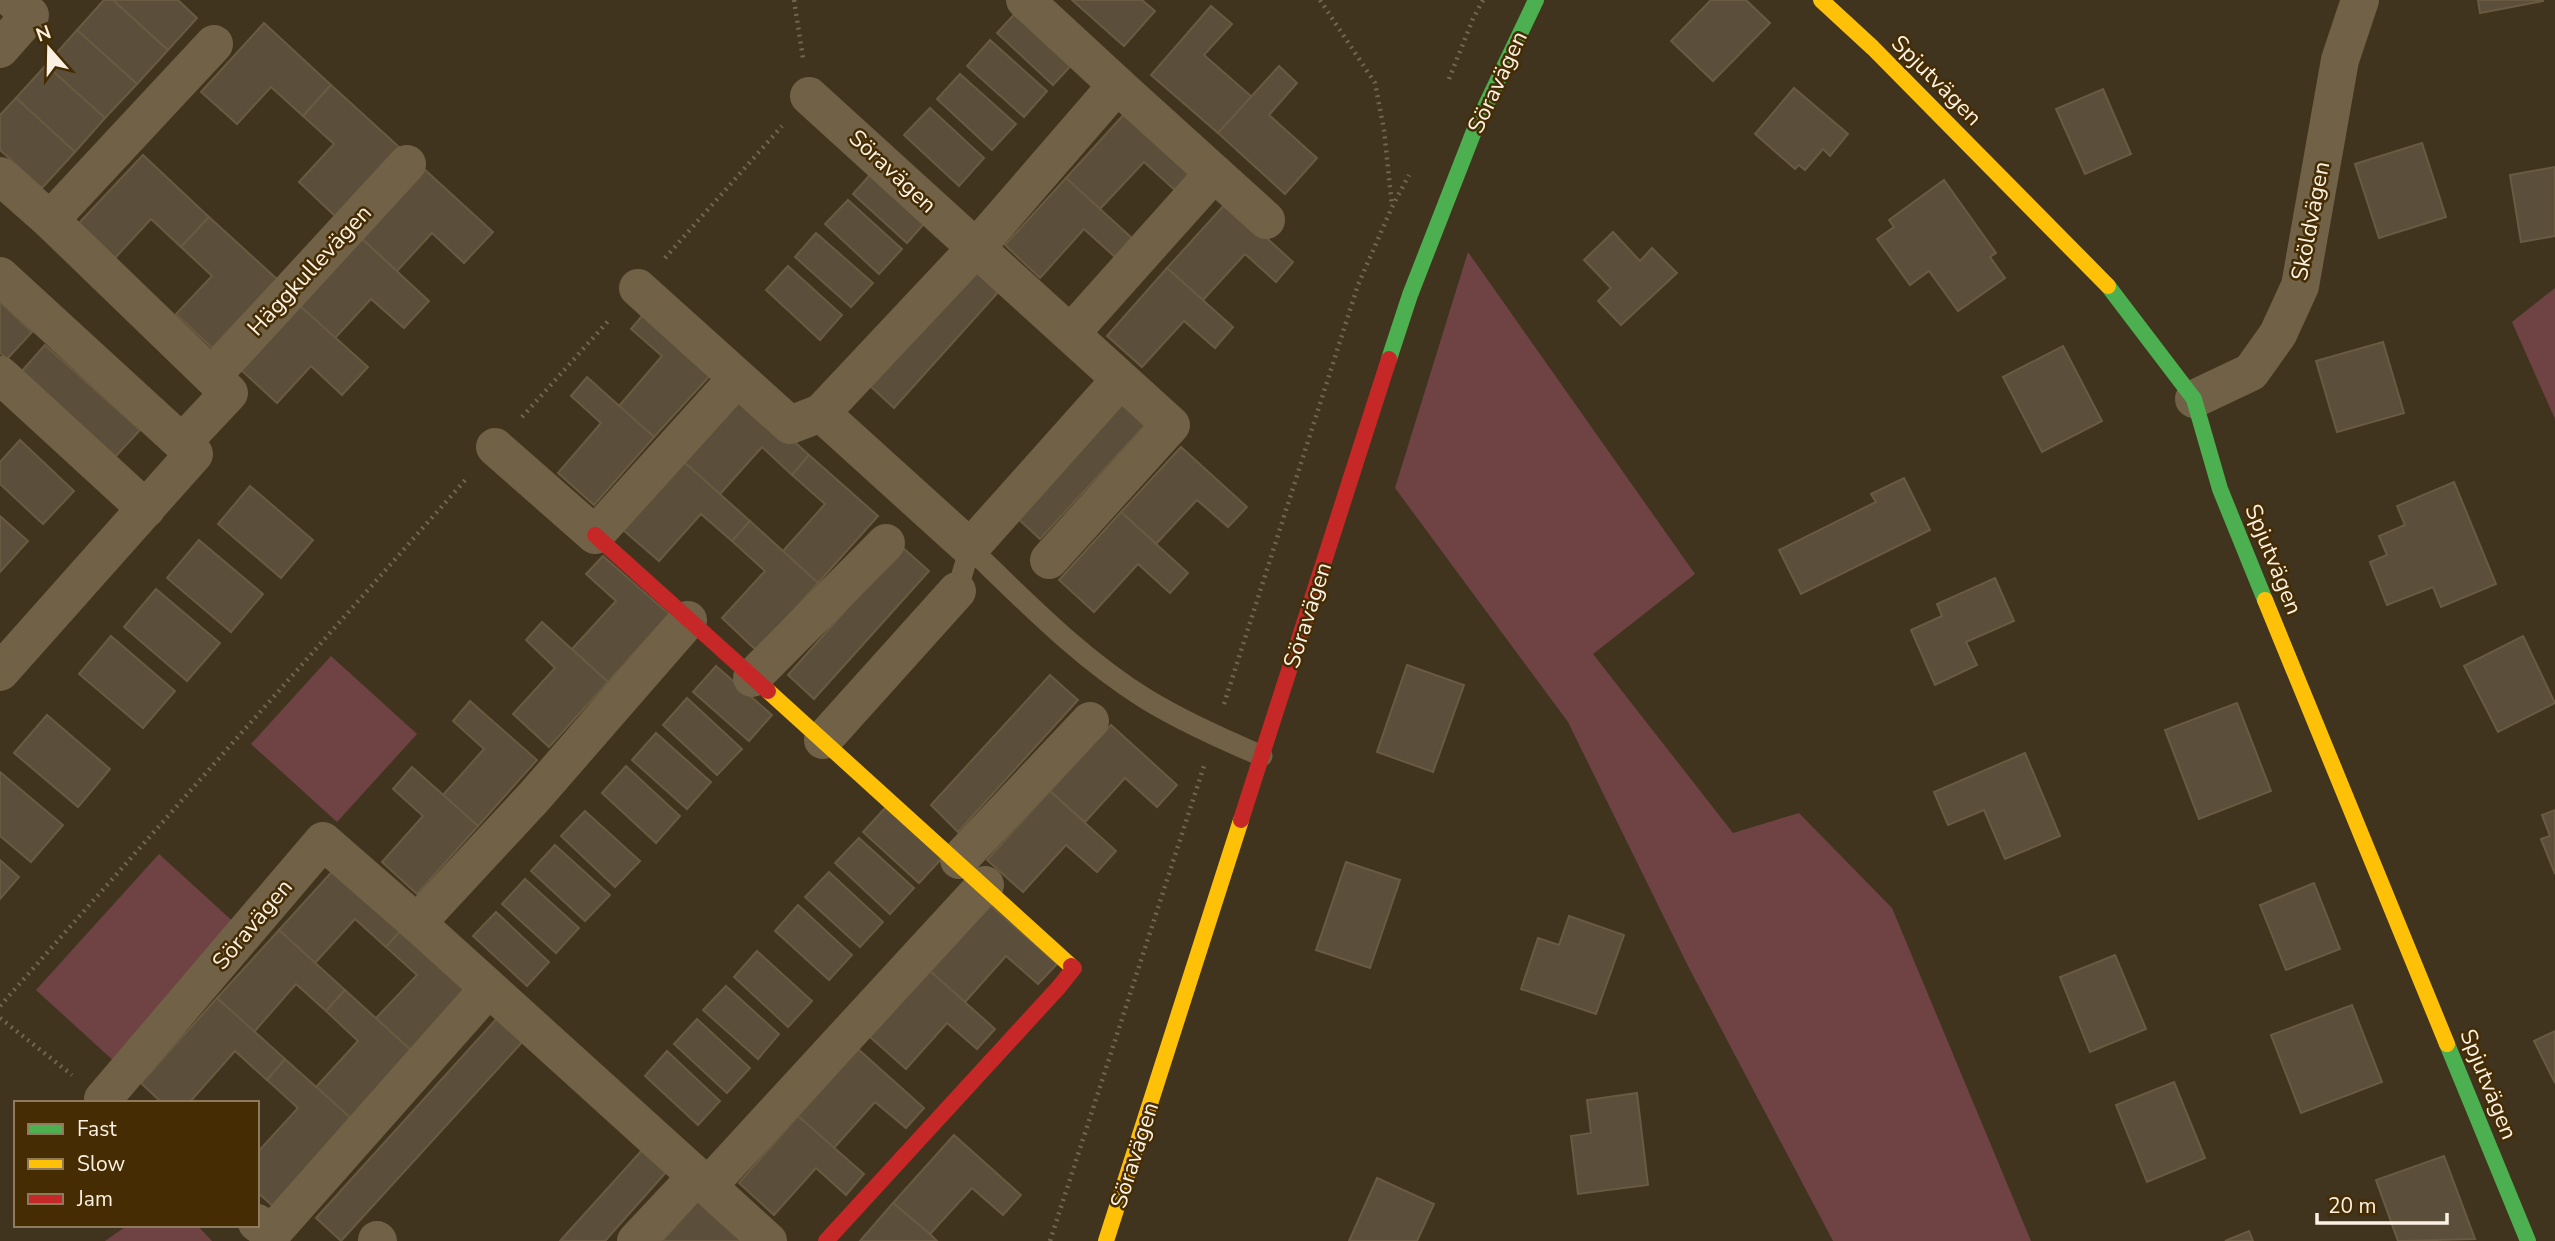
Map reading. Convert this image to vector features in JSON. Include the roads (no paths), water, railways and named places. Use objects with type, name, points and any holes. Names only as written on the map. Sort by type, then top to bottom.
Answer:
[{"type":"street","points":[[0,49],[30,15],[13,0]]},
{"type":"street","points":[[1025,0],[1266,220]]},
{"type":"street","name":"Söravägen","points":[[1106,1241],[1410,295],[1476,126],[1536,0]]},
{"type":"street","name":"Spjutvägen","points":[[1821,0],[1873,48],[2108,285],[2194,399],[2220,489],[2528,1241]]},
{"type":"street","name":"Sköldvägen","points":[[2194,399],[2251,372],[2278,334],[2300,286],[2340,60],[2360,0]]},
{"type":"street","points":[[50,220],[214,44]]},
{"type":"street","points":[[638,288],[790,425],[821,413],[976,248],[1117,85]]},
{"type":"street","name":"Söravägen","points":[[809,96],[1171,425],[1049,559]]},
{"type":"street","name":"Häggkullevägen","points":[[212,376],[407,164]]},
{"type":"street","points":[[1071,333],[1214,173]]},
{"type":"street","points":[[0,176],[50,220],[229,393],[182,443]]},
{"type":"street","points":[[0,276],[194,454],[0,672]]},
{"type":"street","points":[[0,375],[146,509]]},
{"type":"street","points":[[595,535],[737,378]]},
{"type":"street","points":[[821,413],[970,548],[1120,380]]},
{"type":"street","points":[[495,447],[972,872],[1074,968],[1059,988],[826,1241]]},
{"type":"street","points":[[752,678],[886,543]]},
{"type":"street","points":[[823,740],[957,591]]},
{"type":"street","points":[[417,923],[534,797],[688,620]]},
{"type":"street","points":[[636,1241],[702,1181],[972,872],[1090,721]]},
{"type":"street","name":"Söravägen","points":[[105,1101],[323,841],[768,1241]]},
{"type":"street","points":[[259,1224],[272,1233],[488,989]]},
{"type":"lane","points":[[957,591],[970,548],[1093,661],[1146,698],[1214,735],[1262,756]]}]
